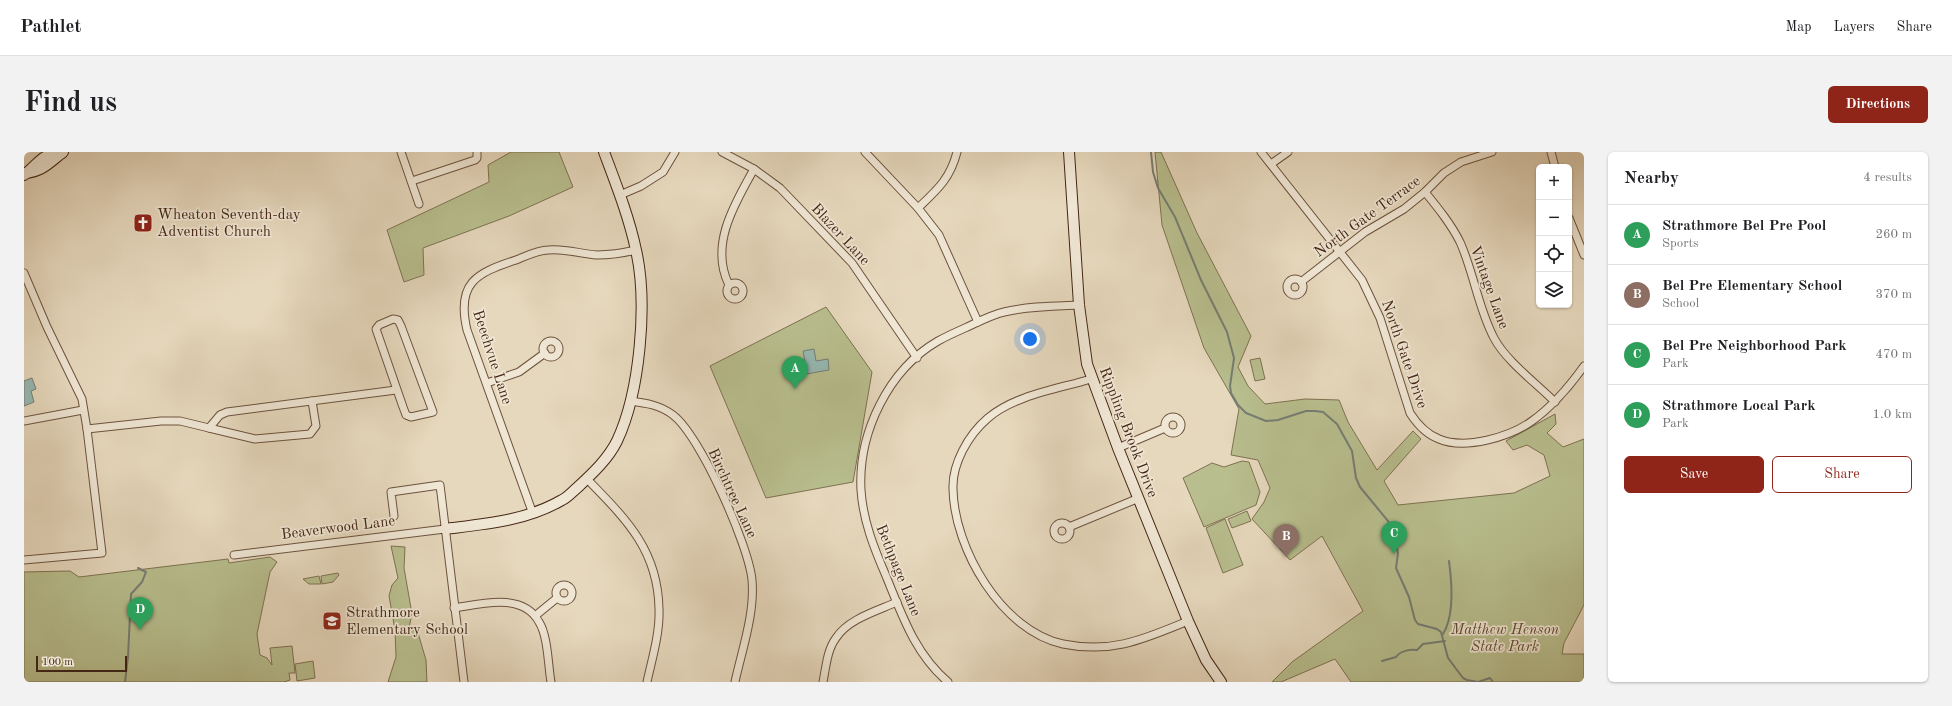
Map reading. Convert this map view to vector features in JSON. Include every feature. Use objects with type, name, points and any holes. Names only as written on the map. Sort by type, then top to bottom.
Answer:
[{"type":"street","points":[[25,174],[43,157],[52,153],[62,152]]},
{"type":"street","points":[[401,152],[419,204]]},
{"type":"street","points":[[412,181],[475,160],[477,158],[477,152]]},
{"type":"street","name":"Beaverwood Lane","points":[[234,555],[509,520],[533,514],[563,500],[602,464],[616,442],[630,401],[641,338],[642,317],[642,296],[636,250],[620,195],[604,152]]},
{"type":"street","points":[[620,195],[641,186],[663,172],[675,152]]},
{"type":"street","name":"Blazer Lane","points":[[722,152],[754,169],[780,188],[852,263],[917,358]]},
{"type":"street","points":[[865,152],[918,208],[939,234],[978,322]]},
{"type":"street","points":[[918,208],[942,185],[953,168],[956,152]]},
{"type":"street","name":"Rippling Brook Drive","points":[[1069,152],[1079,305],[1087,364],[1091,380],[1188,621],[1206,660],[1221,682]]},
{"type":"street","name":"North Gate Drive","points":[[1261,152],[1362,280],[1373,300],[1410,413],[1425,431],[1439,439],[1449,442],[1483,441],[1511,433],[1531,422],[1555,402],[1584,366]]},
{"type":"street","points":[[1271,164],[1288,152]]},
{"type":"street","name":"North Gate Terrace","points":[[1301,282],[1365,232],[1404,209],[1425,192],[1444,173],[1461,162],[1492,152]]},
{"type":"street","points":[[1551,152],[1554,164]]},
{"type":"street","points":[[729,285],[726,278],[723,260],[725,228],[732,207],[754,169]]},
{"type":"street","name":"Vintage Lane","points":[[1425,192],[1444,215],[1460,242],[1482,309],[1494,338],[1503,352],[1555,402]]},
{"type":"street","points":[[1572,225],[1584,255]]},
{"type":"street","name":"Beechvue Lane","points":[[533,514],[467,330],[463,312],[463,303],[468,289],[473,280],[483,273],[547,250],[566,249],[596,255],[618,254],[636,250]]},
{"type":"street","points":[[24,273],[47,327],[82,399],[102,553],[24,560]]},
{"type":"street","name":"Bethpage Lane","points":[[948,682],[933,669],[915,645],[871,540],[865,521],[861,490],[861,464],[868,434],[880,404],[897,379],[917,358],[937,342],[978,322],[1003,312],[1023,308],[1079,305]]},
{"type":"street","points":[[393,319],[398,320],[401,326],[433,412],[417,416],[406,415],[396,390],[376,329],[379,325],[393,319]]},
{"type":"street","points":[[487,383],[519,372],[545,353]]},
{"type":"street","points":[[1091,380],[1026,399],[1002,408],[977,429],[962,452],[955,470],[953,488],[954,508],[960,530],[971,558],[985,587],[1013,618],[1045,638],[1062,644],[1086,647],[1107,647],[1127,644],[1144,640],[1188,621]]},
{"type":"street","points":[[209,428],[220,415],[227,412],[396,390]]},
{"type":"street","points":[[87,429],[162,421],[180,421],[255,440],[310,434],[316,426],[312,401]]},
{"type":"street","name":"Birchtree Lane","points":[[630,401],[654,404],[664,409],[686,427],[696,444],[738,531],[746,553],[752,586],[749,618],[735,682]]},
{"type":"street","points":[[24,421],[84,410]]},
{"type":"street","points":[[1118,448],[1166,428]]},
{"type":"street","points":[[587,479],[629,523],[654,571],[659,610],[658,630],[647,682]]},
{"type":"street","name":"Beaverwood Lane","points":[[394,516],[391,492],[440,485],[445,529]]},
{"type":"street","points":[[1069,527],[1139,498]]},
{"type":"street","points":[[445,529],[464,682]]},
{"type":"street","points":[[535,616],[557,598]]},
{"type":"street","points":[[454,608],[492,602],[508,602],[523,606],[540,622],[551,682]]},
{"type":"street","points":[[823,682],[829,652],[836,637],[843,629],[853,622],[897,602]]},
{"type":"green space","points":[[511,152],[559,152],[573,187],[509,216],[423,248],[424,275],[404,282],[387,230],[489,182],[488,165]]},
{"type":"green space","name":"Matthew Henson State Park","points":[[1155,152],[1161,152],[1197,233],[1251,336],[1238,367],[1248,386],[1265,404],[1305,399],[1339,400],[1348,422],[1377,470],[1413,431],[1421,439],[1384,481],[1398,505],[1514,493],[1550,476],[1544,455],[1527,445],[1513,450],[1506,441],[1555,414],[1556,424],[1547,433],[1563,447],[1584,439],[1584,605],[1564,643],[1562,654],[1584,654],[1584,682],[1351,682],[1335,659],[1281,682],[1272,682],[1292,662],[1363,611],[1322,536],[1290,560],[1252,519],[1264,502],[1270,488],[1258,460],[1231,455],[1239,409],[1204,348],[1162,225]]},
{"type":"green space","points":[[826,307],[872,372],[853,482],[766,498],[710,366]]},
{"type":"green space","points":[[1260,358],[1265,379],[1255,381],[1250,360]]},
{"type":"green space","points":[[1242,461],[1249,462],[1260,492],[1256,505],[1204,527],[1183,478],[1212,463],[1224,467]]},
{"type":"green space","points":[[1247,511],[1251,521],[1232,528],[1228,519]]},
{"type":"green space","points":[[1225,519],[1243,565],[1223,573],[1206,528]]},
{"type":"green space","points":[[391,546],[405,547],[404,568],[412,614],[409,628],[418,633],[426,660],[427,682],[388,682],[396,657],[395,630],[389,596],[392,585],[398,578]]},
{"type":"green space","points":[[270,557],[277,562],[270,572],[257,634],[260,655],[267,658],[272,665],[270,648],[292,646],[295,673],[289,673],[290,680],[284,682],[24,682],[24,572],[70,571],[79,577],[228,559],[229,563]]},
{"type":"green space","points":[[338,573],[339,575],[333,582],[322,584],[321,576]]},
{"type":"green space","points":[[319,576],[321,584],[309,584],[303,579]]},
{"type":"green space","points":[[313,661],[315,678],[297,681],[295,664]]},
{"type":"water","points":[[814,349],[816,361],[828,359],[829,370],[795,376],[793,364],[805,362],[803,351]]},
{"type":"water","points":[[32,378],[36,389],[31,391],[34,402],[24,406],[24,381]]},
{"type":"waterway","points":[[1151,152],[1153,172],[1158,188],[1175,217],[1201,280],[1227,332],[1234,358],[1230,386],[1231,393],[1238,405],[1246,413],[1266,421],[1278,420],[1306,411],[1315,411],[1323,412],[1337,424],[1352,451],[1356,478],[1360,487],[1388,521],[1394,534],[1398,553],[1396,568],[1409,597],[1415,620],[1418,624],[1437,629],[1441,632],[1448,658],[1463,678],[1478,682],[1490,678],[1493,682]]},
{"type":"waterway","points":[[1443,634],[1447,626],[1452,599],[1449,561]]},
{"type":"waterway","points":[[125,682],[128,657],[131,594],[142,582],[146,572],[138,568]]},
{"type":"waterway","points":[[1382,661],[1396,657],[1405,651],[1417,650],[1423,644],[1445,641]]},
{"type":"place","name":"Wheaton Seventh-day Adventist Church","points":[[143,223]]},
{"type":"place","name":"Strathmore Bel Pre Pool","points":[[795,389]]},
{"type":"place","name":"Bel Pre Neighborhood Park","points":[[1394,554]]},
{"type":"place","name":"Bel Pre Elementary School","points":[[1286,557]]},
{"type":"place","name":"Strathmore Elementary School","points":[[332,621]]},
{"type":"place","name":"Strathmore Local Park","points":[[140,630]]}]
